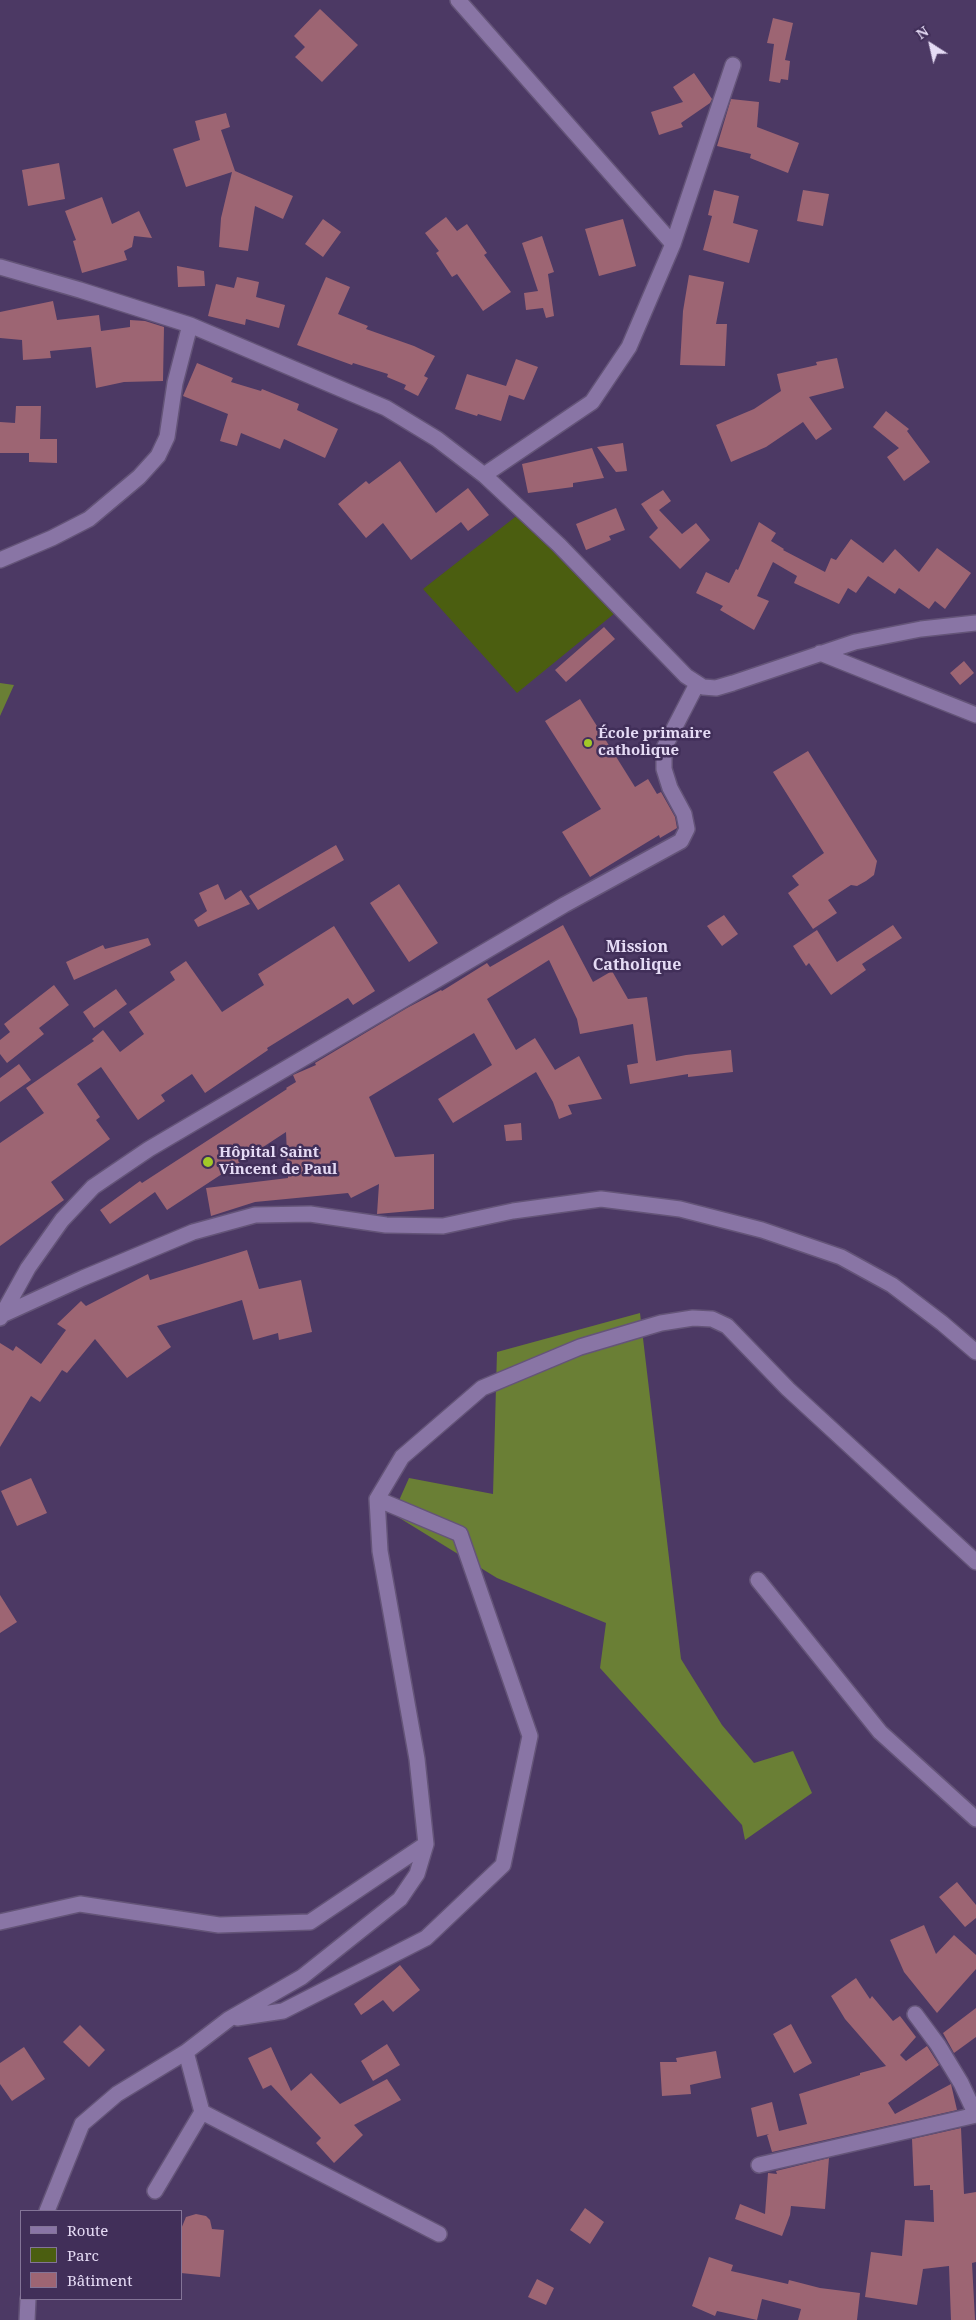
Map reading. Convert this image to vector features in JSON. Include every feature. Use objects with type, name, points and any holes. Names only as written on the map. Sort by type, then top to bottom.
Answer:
[{"type":"street","points":[[458,0],[673,244]]},
{"type":"street","points":[[484,475],[592,402],[628,347],[673,244],[733,65]]},
{"type":"street","points":[[0,267],[190,325],[386,408],[437,439],[484,475],[559,545],[686,676],[703,687],[716,688],[855,642],[976,623]]},
{"type":"street","points":[[0,560],[52,538],[89,519],[139,477],[158,456],[167,437],[175,383],[190,325]]},
{"type":"street","points":[[820,653],[976,715]]},
{"type":"street","points":[[1,1316],[28,1268],[62,1220],[93,1187],[148,1148],[564,905],[681,841],[687,829],[684,814],[670,788],[664,769],[664,748],[696,684]]},
{"type":"street","points":[[1,1316],[193,1232],[254,1216],[310,1214],[386,1225],[443,1226],[513,1212],[601,1198],[680,1209],[762,1230],[841,1257],[892,1285],[976,1352]]},
{"type":"street","points":[[48,2210],[82,2124],[117,2094],[186,2052],[229,2019],[302,1977],[400,1899],[417,1874],[426,1844],[417,1758],[380,1551],[377,1499],[402,1458],[482,1388],[580,1347],[661,1323],[694,1318],[712,1319],[727,1326],[788,1389],[976,1562]]},
{"type":"street","points":[[229,2019],[283,2011],[426,1938],[502,1865],[530,1736],[527,1727],[460,1534],[377,1499]]},
{"type":"street","points":[[758,1580],[880,1732],[976,1819]]},
{"type":"street","points":[[0,1922],[80,1904],[219,1925],[310,1922],[426,1844]]},
{"type":"street","points":[[758,2165],[976,2115],[961,2083],[938,2045],[915,2014]]},
{"type":"street","points":[[155,2191],[202,2112],[186,2052]]},
{"type":"street","points":[[202,2112],[439,2234]]},
{"type":"street","points":[[27,2320],[28,2300]]},
{"type":"green space","points":[[519,514],[615,613],[517,693],[423,589]]},
{"type":"green space","points":[[0,683],[14,685],[0,716]]},
{"type":"green space","points":[[640,1313],[681,1659],[722,1725],[754,1763],[793,1751],[812,1793],[745,1840],[742,1825],[600,1668],[606,1623],[497,1578],[393,1514],[409,1478],[493,1494],[497,1352]]},
{"type":"building","points":[[320,9],[358,45],[322,82],[295,57],[305,47],[294,36]]},
{"type":"building","points":[[773,18],[793,23],[785,60],[790,61],[788,80],[781,79],[780,83],[769,81],[774,44],[767,43]]},
{"type":"building","points":[[694,73],[712,99],[710,103],[681,123],[683,127],[659,135],[651,112],[683,102],[673,87]]},
{"type":"building","points":[[731,99],[759,102],[757,127],[799,143],[788,173],[750,158],[751,154],[717,146]]},
{"type":"building","points":[[226,113],[230,127],[221,130],[235,171],[293,196],[283,219],[255,206],[248,251],[219,247],[221,218],[232,172],[186,187],[173,149],[200,140],[195,121]]},
{"type":"building","points":[[59,163],[65,199],[28,206],[22,170]]},
{"type":"building","points":[[714,190],[739,196],[733,223],[758,230],[749,263],[703,250],[712,216],[708,215]]},
{"type":"building","points":[[803,190],[829,194],[823,226],[797,221]]},
{"type":"building","points":[[102,197],[112,224],[139,211],[152,238],[134,236],[132,247],[124,251],[127,260],[82,273],[73,241],[76,240],[65,211]]},
{"type":"building","points":[[446,217],[457,231],[467,224],[487,253],[484,255],[511,292],[483,311],[457,274],[452,277],[436,253],[439,251],[425,233]]},
{"type":"building","points":[[323,219],[341,232],[323,257],[305,244]]},
{"type":"building","points":[[623,219],[636,266],[599,276],[585,229]]},
{"type":"building","points":[[542,236],[554,272],[548,274],[554,316],[546,318],[543,308],[526,310],[524,293],[538,291],[522,243]]},
{"type":"building","points":[[177,266],[204,271],[205,286],[178,287]]},
{"type":"building","points":[[689,275],[724,282],[716,324],[727,324],[725,366],[680,365],[683,311]]},
{"type":"building","points":[[237,277],[259,282],[256,297],[285,305],[279,328],[246,319],[245,325],[208,316],[216,284],[234,288]]},
{"type":"building","points":[[326,277],[350,287],[338,314],[368,326],[366,329],[414,346],[435,356],[424,376],[428,378],[418,396],[404,389],[406,385],[387,377],[388,374],[353,363],[352,365],[297,345]]},
{"type":"building","points":[[53,301],[57,320],[99,315],[101,331],[130,327],[130,320],[145,321],[164,327],[163,381],[124,382],[96,388],[91,347],[50,351],[51,358],[23,360],[22,340],[0,338],[0,312]]},
{"type":"building","points":[[837,358],[844,388],[809,397],[832,429],[816,440],[803,422],[766,447],[731,462],[716,425],[754,409],[781,391],[777,374],[817,365],[816,362]]},
{"type":"building","points":[[516,359],[538,367],[524,400],[509,395],[501,421],[455,409],[467,374],[506,386]]},
{"type":"building","points":[[197,363],[233,378],[231,382],[261,391],[262,389],[299,404],[297,410],[338,429],[325,458],[284,439],[280,449],[241,433],[237,446],[220,441],[228,414],[183,396]]},
{"type":"building","points":[[16,406],[41,406],[40,439],[57,439],[57,463],[29,462],[29,453],[0,453],[0,422],[15,423]]},
{"type":"building","points":[[886,411],[909,429],[907,431],[930,462],[904,481],[887,457],[899,448],[873,427]]},
{"type":"building","points":[[623,443],[627,471],[616,472],[597,447]]},
{"type":"building","points":[[592,448],[604,478],[573,483],[573,487],[528,493],[522,464]]},
{"type":"building","points":[[400,461],[436,513],[468,488],[489,515],[468,531],[461,522],[411,560],[383,523],[366,538],[338,504],[366,481],[369,484]]},
{"type":"building","points":[[663,490],[671,501],[659,510],[682,534],[696,523],[710,540],[680,569],[649,537],[658,528],[641,504]]},
{"type":"building","points":[[616,508],[625,530],[609,536],[611,540],[586,550],[576,524]]},
{"type":"building","points":[[759,522],[776,533],[771,541],[783,550],[825,572],[831,558],[836,560],[851,539],[883,563],[895,549],[919,572],[937,548],[971,573],[945,609],[935,601],[929,609],[899,588],[895,594],[868,576],[856,593],[848,588],[839,604],[794,583],[797,576],[773,562],[757,596],[769,601],[754,630],[720,610],[723,606],[696,593],[706,572],[729,583],[736,569],[738,570]]},
{"type":"building","points":[[604,627],[615,639],[566,682],[555,670]]},
{"type":"building","points":[[964,661],[974,673],[960,685],[950,673]]},
{"type":"building","points":[[580,699],[635,787],[648,779],[657,794],[661,792],[675,817],[677,828],[660,838],[659,835],[590,877],[562,832],[601,809],[545,721]]},
{"type":"building","points":[[808,751],[877,861],[874,875],[857,886],[851,885],[828,900],[837,913],[813,929],[788,893],[799,885],[792,876],[824,853],[773,772]]},
{"type":"building","points":[[336,845],[344,860],[258,910],[249,896]]},
{"type":"building","points":[[218,884],[225,900],[241,890],[250,904],[198,927],[194,920],[207,911],[199,893]]},
{"type":"building","points":[[399,884],[438,943],[409,962],[370,903]]},
{"type":"building","points":[[724,915],[738,934],[722,946],[707,926]]},
{"type":"building","points":[[563,925],[593,982],[612,971],[628,999],[647,997],[656,1061],[686,1055],[731,1050],[733,1072],[688,1077],[688,1074],[630,1084],[627,1065],[638,1063],[633,1024],[580,1034],[577,1019],[549,960],[487,999],[516,1050],[535,1038],[555,1070],[579,1056],[602,1099],[568,1105],[572,1114],[559,1119],[553,1102],[536,1072],[453,1123],[438,1099],[492,1065],[474,1033],[369,1097],[395,1157],[434,1154],[434,1209],[377,1214],[379,1184],[351,1198],[348,1193],[255,1202],[211,1216],[206,1188],[288,1178],[286,1132],[167,1210],[155,1192],[110,1224],[100,1210],[140,1181],[142,1183],[287,1089],[296,1082],[293,1075],[316,1065],[315,1063],[407,1008],[442,991],[487,963],[490,967]]},
{"type":"building","points":[[893,925],[902,938],[862,964],[866,970],[831,995],[809,963],[806,966],[793,946],[817,930],[837,962]]},
{"type":"building","points":[[334,926],[375,991],[353,1005],[348,998],[267,1048],[268,1050],[205,1093],[192,1074],[161,1095],[165,1101],[138,1120],[101,1067],[77,1084],[100,1117],[96,1120],[110,1139],[51,1182],[64,1200],[0,1246],[0,1143],[44,1113],[26,1088],[94,1041],[92,1039],[103,1030],[120,1052],[144,1034],[129,1012],[175,980],[170,972],[186,961],[222,1012],[264,985],[258,974]]},
{"type":"building","points":[[148,938],[151,945],[74,980],[66,962],[103,945],[105,949]]},
{"type":"building","points":[[54,985],[69,1005],[39,1028],[44,1034],[7,1063],[0,1054],[0,1040],[10,1032],[4,1024]]},
{"type":"building","points":[[116,989],[127,1004],[94,1028],[83,1012]]},
{"type":"building","points":[[19,1064],[31,1080],[0,1102],[0,1078]]},
{"type":"building","points":[[521,1123],[522,1140],[506,1141],[504,1125]]},
{"type":"building","points":[[247,1250],[259,1289],[301,1280],[312,1332],[279,1340],[278,1333],[253,1340],[242,1300],[157,1326],[171,1347],[127,1378],[95,1339],[67,1373],[62,1370],[40,1402],[31,1396],[0,1447],[0,1343],[13,1351],[16,1346],[41,1364],[66,1330],[57,1324],[81,1301],[86,1306],[148,1274],[150,1280]]},
{"type":"building","points":[[31,1478],[47,1513],[17,1526],[1,1491]]},
{"type":"building","points":[[0,1595],[17,1622],[0,1633]]},
{"type":"building","points":[[957,1882],[976,1905],[976,1918],[965,1927],[939,1897]]},
{"type":"building","points":[[924,1925],[936,1954],[954,1935],[976,1955],[976,1969],[937,2013],[904,1972],[890,1940]]},
{"type":"building","points":[[400,1965],[420,1990],[393,2012],[383,2000],[361,2015],[354,2004]]},
{"type":"building","points":[[856,1978],[870,1999],[872,1996],[893,2021],[900,2016],[916,2037],[900,2055],[906,2061],[927,2046],[939,2065],[888,2103],[895,2114],[951,2084],[957,2110],[772,2152],[767,2135],[769,2134],[757,2137],[751,2108],[772,2102],[779,2131],[807,2124],[799,2094],[886,2066],[845,2019],[831,1996]]},
{"type":"building","points":[[976,2008],[976,2037],[954,2053],[943,2033]]},
{"type":"building","points":[[791,2024],[812,2063],[794,2073],[773,2034]]},
{"type":"building","points":[[80,2025],[105,2050],[89,2067],[63,2042]]},
{"type":"building","points":[[387,2044],[400,2065],[373,2081],[361,2061]]},
{"type":"building","points":[[24,2047],[45,2079],[12,2101],[0,2084],[0,2063]]},
{"type":"building","points":[[271,2047],[291,2091],[311,2073],[340,2104],[387,2079],[401,2100],[354,2125],[363,2135],[334,2163],[316,2143],[321,2138],[271,2085],[263,2089],[248,2058]]},
{"type":"building","points":[[716,2051],[721,2078],[690,2085],[691,2094],[662,2096],[660,2062],[677,2062],[676,2058]]},
{"type":"building","points":[[961,2128],[964,2194],[976,2192],[976,2262],[972,2263],[975,2320],[951,2320],[949,2266],[923,2269],[917,2305],[865,2297],[871,2252],[902,2256],[905,2220],[934,2222],[933,2190],[930,2190],[930,2185],[914,2186],[912,2139]]},
{"type":"building","points":[[829,2158],[825,2209],[791,2206],[790,2215],[782,2236],[735,2219],[740,2204],[765,2214],[768,2173],[777,2174],[776,2171]]},
{"type":"building","points":[[585,2208],[604,2222],[590,2244],[570,2230]]},
{"type":"building","points":[[196,2214],[206,2216],[210,2220],[212,2229],[224,2230],[220,2277],[182,2273],[182,2227],[186,2217]]},
{"type":"building","points":[[709,2257],[733,2265],[731,2271],[788,2284],[789,2280],[820,2288],[860,2293],[857,2320],[798,2320],[801,2309],[762,2299],[757,2320],[717,2311],[715,2316],[692,2306]]},
{"type":"building","points":[[537,2279],[554,2288],[546,2305],[528,2297]]},
{"type":"place","name":"École primaire catholique","points":[[588,743]]},
{"type":"place","name":"Hôpital Saint Vincent de Paul","points":[[208,1162]]},
{"type":"district","name":"Mission Catholique","points":[[637,956]]}]
